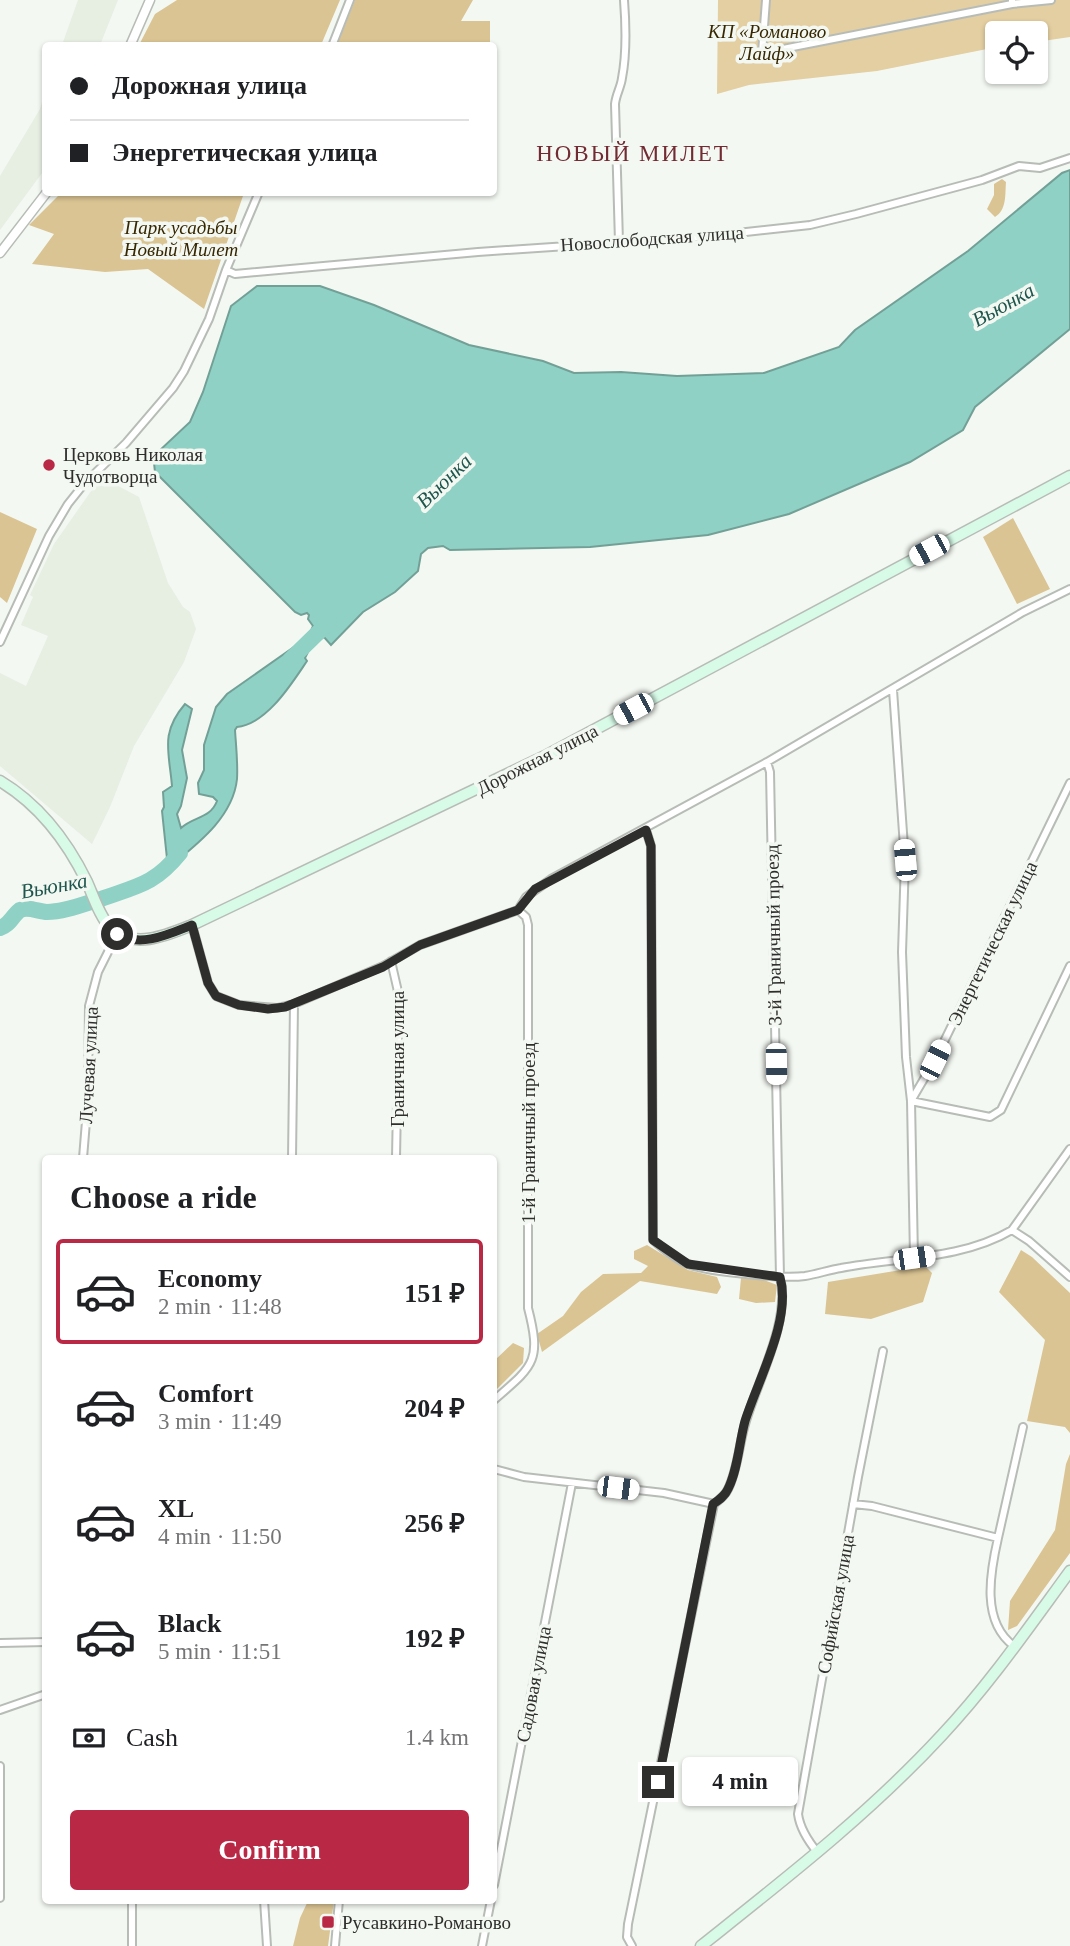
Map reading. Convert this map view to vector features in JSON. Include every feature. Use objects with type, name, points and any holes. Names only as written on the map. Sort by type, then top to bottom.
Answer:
[{"type":"main road","name":"Дорожная улица","points":[[117,934],[128,939],[141,940],[159,937],[192,925],[547,755],[1070,476]]},
{"type":"main road","points":[[0,781],[25,798],[68,846],[106,923],[117,934]]},
{"type":"main road","points":[[701,1946],[862,1815],[944,1734],[1070,1571]]},
{"type":"street","points":[[132,42],[150,0]]},
{"type":"street","points":[[334,42],[350,0]]},
{"type":"street","points":[[619,242],[615,104],[622,78],[625,50],[624,0]]},
{"type":"street","points":[[766,0],[762,53],[1012,2],[1051,0]]},
{"type":"street","name":"Новослободская улица","points":[[226,270],[235,274],[352,262],[701,237],[810,225],[969,183],[1020,166],[1040,168],[1070,158]]},
{"type":"street","points":[[0,253],[44,196]]},
{"type":"street","points":[[0,642],[49,536],[68,504],[84,484],[126,443],[181,377],[209,319],[257,196]]},
{"type":"street","points":[[518,910],[535,889],[767,762],[1023,612],[1070,589]]},
{"type":"street","points":[[893,690],[905,860],[901,952],[906,1057],[912,1101],[914,1258]]},
{"type":"street","name":"3-й Граничный проезд","points":[[767,762],[770,772],[780,1277]]},
{"type":"street","name":"Энергетическая улица","points":[[912,1101],[941,1048],[1070,782]]},
{"type":"street","points":[[646,830],[651,846],[653,1240],[688,1264],[780,1277],[804,1276],[840,1268],[954,1252],[1013,1230],[1070,1149]]},
{"type":"street","name":"Граничная улица","points":[[192,925],[208,983],[216,996],[229,1003],[268,1009],[294,1004],[383,967],[420,945],[518,910]]},
{"type":"street","name":"1-й Граничный проезд","points":[[497,1397],[524,1373],[533,1360],[533,1327],[528,1308],[527,925],[526,917],[518,910]]},
{"type":"street","name":"Лучевая улица","points":[[83,1155],[88,1097],[89,1006],[98,972],[117,934]]},
{"type":"street","name":"Граничная улица","points":[[391,961],[399,996],[396,1155]]},
{"type":"street","points":[[912,1101],[990,1117],[1000,1110],[1070,966]]},
{"type":"street","points":[[292,1155],[294,1004]]},
{"type":"street","points":[[1013,1230],[1070,1277]]},
{"type":"street","points":[[632,1946],[627,1937],[628,1924],[713,1504],[727,1493],[731,1482],[746,1420],[778,1325],[783,1288],[780,1277]]},
{"type":"street","name":"Софийская улица","points":[[818,1853],[808,1840],[798,1814],[883,1351]]},
{"type":"street","points":[[1014,1646],[1004,1639],[997,1627],[991,1602],[990,1576],[1023,1427]]},
{"type":"street","points":[[497,1470],[524,1477],[664,1493],[713,1504]]},
{"type":"street","name":"Садовая улица","points":[[497,1870],[572,1483]]},
{"type":"street","points":[[853,1504],[872,1506],[998,1538]]},
{"type":"street","points":[[0,1643],[42,1642]]},
{"type":"street","points":[[0,1710],[42,1695]]},
{"type":"street","points":[[0,1766],[0,1898]]},
{"type":"street","points":[[132,1904],[132,1946]]},
{"type":"street","points":[[264,1904],[267,1946]]},
{"type":"street","points":[[335,1946],[340,1904]]},
{"type":"street","points":[[482,1946],[490,1904]]},
{"type":"shaded area","points":[[78,0],[118,0],[101,42],[63,42]]},
{"type":"shaded area","points":[[42,102],[42,173],[0,230],[0,176]]},
{"type":"shaded area","points":[[101,477],[139,497],[168,583],[183,607],[190,612],[196,629],[184,662],[134,746],[92,844],[0,766],[0,673],[26,686],[48,636],[21,625],[33,597],[30,595],[54,544]]},
{"type":"green space","points":[[177,0],[340,0],[322,42],[141,42],[155,14]]},
{"type":"green space","points":[[355,0],[473,0],[461,21],[490,21],[490,42],[338,42]]},
{"type":"green space","name":"КП «Романово Лайф»","points":[[718,0],[1070,0],[1070,37],[1048,40],[1048,21],[985,21],[985,49],[877,71],[749,85],[717,94]]},
{"type":"green space","points":[[1002,179],[1006,182],[1005,201],[1002,210],[995,217],[987,209],[994,195],[994,184]]},
{"type":"green space","name":"Парк усадьбы Новый Милет","points":[[58,196],[243,196],[204,309],[148,269],[105,272],[32,264],[54,234],[29,225]]},
{"type":"green space","points":[[0,512],[37,529],[7,603],[0,597]]},
{"type":"green space","points":[[1013,518],[1050,589],[1017,604],[983,537]]},
{"type":"green space","points":[[647,1245],[688,1270],[717,1277],[721,1287],[717,1294],[640,1281],[542,1352],[537,1334],[563,1316],[581,1292],[603,1274],[641,1273],[648,1266],[634,1259],[634,1251]]},
{"type":"green space","points":[[1021,1250],[1070,1293],[1070,1433],[1065,1427],[1027,1421],[1045,1340],[999,1292]]},
{"type":"green space","points":[[925,1266],[932,1273],[923,1302],[871,1319],[825,1314],[828,1282]]},
{"type":"green space","points":[[741,1278],[764,1280],[777,1285],[775,1302],[756,1303],[739,1299]]},
{"type":"green space","points":[[513,1343],[524,1348],[523,1363],[497,1389],[497,1358]]},
{"type":"green space","points":[[1070,1454],[1070,1553],[1017,1626],[1008,1630],[1010,1601],[1055,1530]]},
{"type":"green space","points":[[307,1904],[334,1904],[328,1946],[293,1946]]},
{"type":"water","points":[[1070,170],[1070,329],[975,407],[963,430],[910,462],[789,514],[708,535],[590,547],[450,550],[443,546],[428,548],[421,554],[418,571],[395,592],[363,612],[331,645],[324,637],[319,640],[310,633],[313,626],[308,619],[309,615],[295,612],[155,472],[154,463],[159,451],[190,422],[203,392],[231,306],[257,286],[320,286],[374,305],[469,345],[543,361],[574,373],[621,372],[677,376],[764,373],[839,347],[855,330],[968,251],[1062,173]]},
{"type":"water","points":[[301,642],[309,650],[305,658],[307,661],[286,691],[258,719],[235,730],[237,779],[234,793],[221,818],[212,830],[168,868],[162,811],[163,792],[172,786],[168,743],[177,714],[185,704],[192,709],[182,750],[187,778],[177,814],[181,828],[210,811],[217,801],[213,797],[199,794],[198,783],[204,770],[204,745],[216,707],[227,694]]},
{"type":"waterway","name":"Вьюнка","points":[[290,660],[329,622]]},
{"type":"waterway","name":"Вьюнка","points":[[0,928],[23,909],[60,911],[135,887],[162,872],[180,853]]},
{"type":"place","name":"Церковь Николая Чудотворца","points":[[49,465]]},
{"type":"place","name":"Русавкино-Романово","points":[[328,1922]]},
{"type":"district","name":"НОВЫЙ МИЛЕТ","points":[[633,153]]},
{"type":"route","points":[[117,934],[128,939],[141,940],[159,937],[192,925],[208,983],[216,996],[239,1005],[268,1009],[285,1007],[383,967],[420,945],[518,910],[535,889],[646,830],[651,846],[653,1240],[674,1257],[688,1264],[780,1277],[783,1288],[778,1325],[746,1420],[731,1482],[727,1493],[713,1504],[658,1782]]}]
